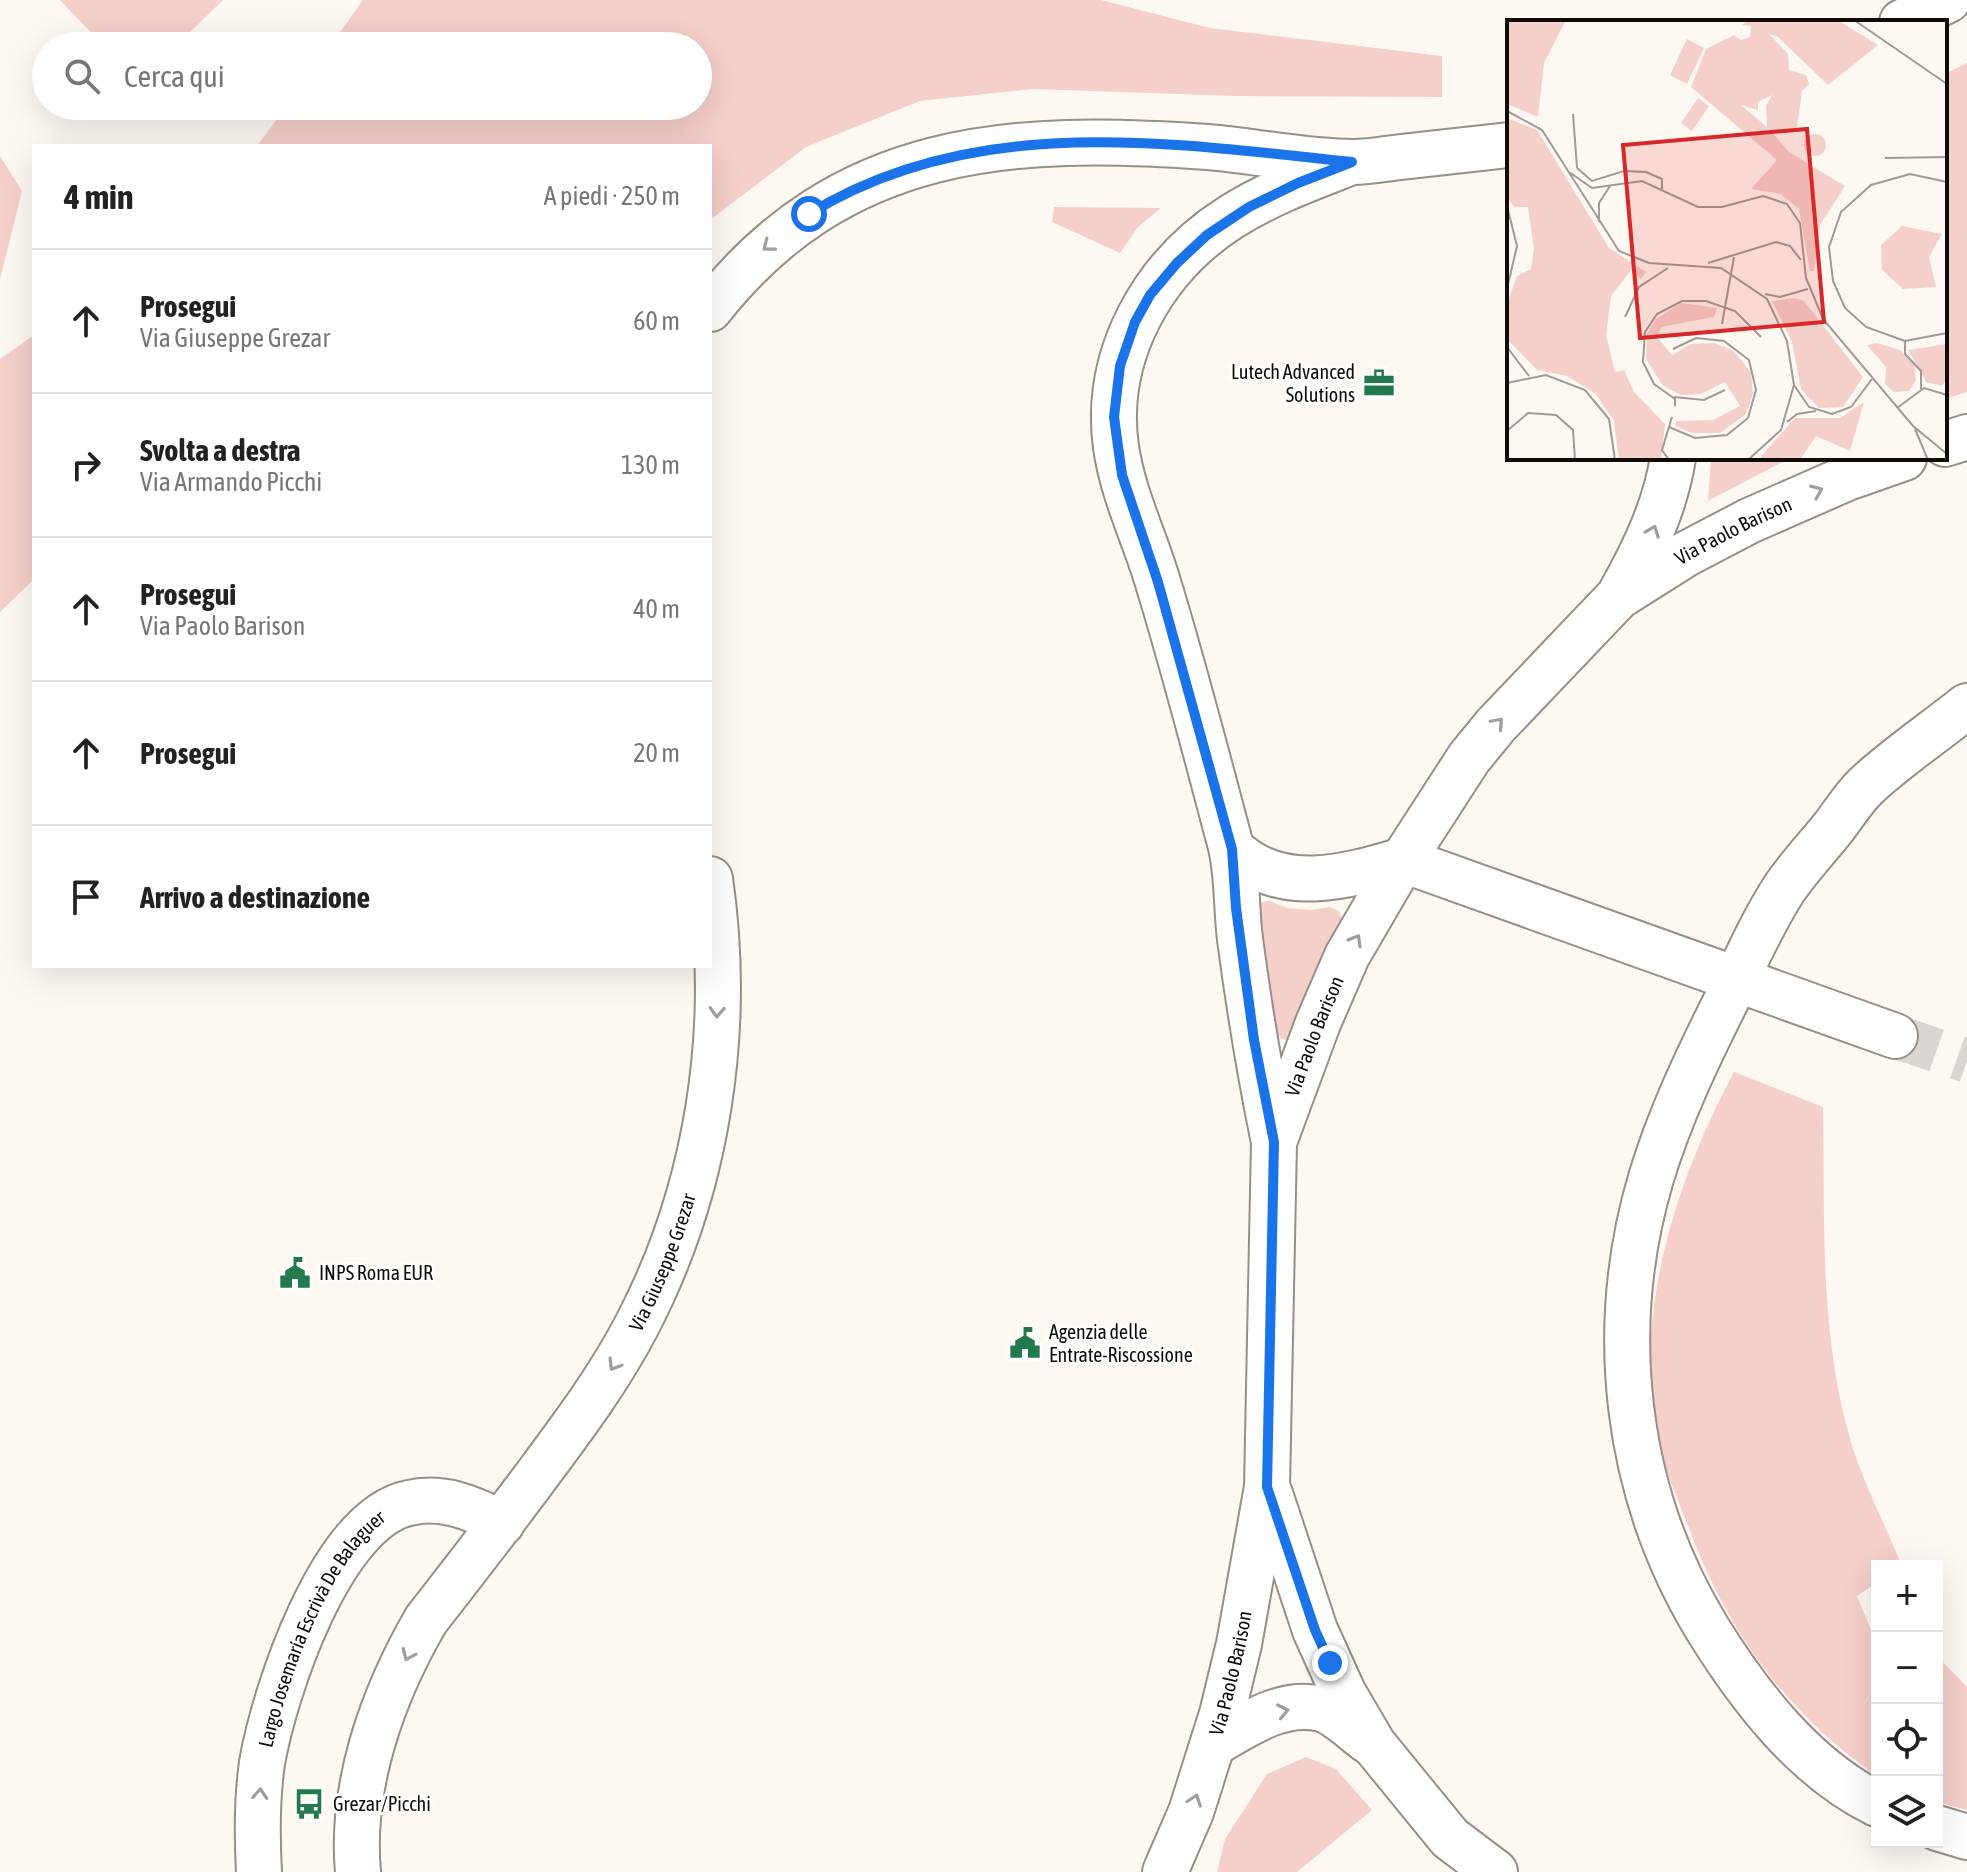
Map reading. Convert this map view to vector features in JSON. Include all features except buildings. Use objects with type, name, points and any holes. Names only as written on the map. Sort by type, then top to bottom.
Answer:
[{"type":"street","points":[[1906,20],[1948,0]]},
{"type":"street","points":[[712,307],[760,251],[809,214],[872,181],[949,155],[1001,146],[1082,142],[1208,147],[1352,162],[1507,145]]},
{"type":"street","points":[[1274,1142],[1254,1040],[1236,908],[1232,849],[1158,582],[1122,475],[1114,417],[1120,366],[1135,322],[1150,295],[1196,245],[1230,218],[1269,196],[1352,162]]},
{"type":"street","points":[[1947,443],[1967,437]]},
{"type":"street","points":[[1618,597],[1647,545],[1673,460]]},
{"type":"street","name":"Via Paolo Barison","points":[[1165,1872],[1191,1812],[1213,1744],[1239,1644],[1267,1487],[1274,1142],[1318,1023],[1347,956],[1403,860],[1469,758],[1496,725],[1618,597],[1686,554],[1749,521],[1847,478],[1898,460]]},
{"type":"street","points":[[1871,1800],[1831,1774],[1797,1745],[1741,1681],[1689,1599],[1654,1516],[1630,1419],[1628,1304],[1643,1206],[1673,1115],[1694,1065],[1784,889],[1865,787],[1967,706]]},
{"type":"street","points":[[1232,849],[1257,868],[1290,878],[1331,879],[1403,860],[1895,1036]]},
{"type":"street","name":"Via Giuseppe Grezar","points":[[358,1872],[359,1823],[366,1772],[375,1734],[411,1646],[426,1620],[583,1412],[636,1326],[666,1261],[685,1207],[703,1138],[715,1054],[717,931],[712,894]]},
{"type":"street","points":[[1267,1487],[1315,1630],[1343,1692],[1374,1745],[1450,1838],[1495,1872]]},
{"type":"street","name":"Largo Josemaría Escrivà De Balaguer","points":[[259,1872],[262,1765],[285,1677],[311,1610],[333,1573],[367,1526],[406,1503],[429,1500],[451,1502],[502,1523]]},
{"type":"street","points":[[1213,1744],[1258,1718],[1285,1709],[1305,1708],[1323,1709],[1374,1745]]},
{"type":"street","points":[[1943,1830],[1967,1837]]},
{"type":"shaded area","points":[[60,0],[223,0],[190,32],[91,32]]},
{"type":"shaded area","points":[[363,0],[1101,0],[1210,28],[1442,56],[1442,97],[1236,96],[1033,89],[920,101],[806,147],[712,218],[712,144],[258,144],[276,120],[712,120],[712,32],[340,32]]},
{"type":"shaded area","points":[[1967,63],[1967,392],[1947,398],[1947,73]]},
{"type":"shaded area","points":[[0,156],[22,191],[0,279]]},
{"type":"shaded area","points":[[1054,207],[1161,208],[1138,227],[1120,253],[1052,222]]},
{"type":"shaded area","points":[[32,336],[32,581],[0,612],[0,359]]},
{"type":"shaded area","points":[[1711,460],[1786,460],[1708,501]]},
{"type":"shaded area","points":[[1269,901],[1288,908],[1311,910],[1330,907],[1339,911],[1344,923],[1292,1035],[1286,1040],[1280,1038],[1277,1030],[1257,910],[1262,902]]},
{"type":"shaded area","points":[[1734,1072],[1823,1107],[1828,1313],[1839,1395],[1860,1468],[1899,1560],[1871,1560],[1871,1587],[1857,1596],[1871,1630],[1871,1772],[1818,1728],[1768,1673],[1746,1642],[1709,1576],[1658,1442],[1650,1381],[1656,1289],[1679,1199],[1714,1112]]},
{"type":"shaded area","points":[[1943,1662],[1967,1687],[1967,1810],[1943,1804]]},
{"type":"shaded area","points":[[1306,1757],[1336,1769],[1372,1810],[1297,1872],[1217,1872],[1225,1839],[1267,1774]]},
{"type":"tunnel","points":[[1895,1036],[1967,1061]]},
{"type":"place","name":"Lutech Advanced Solutions","points":[[1379,383]]},
{"type":"place","name":"INPS Roma EUR","points":[[295,1273]]},
{"type":"place","name":"Agenzia delle Entrate-Riscossione","points":[[1025,1343]]},
{"type":"place","name":"Grezar/Picchi","points":[[309,1804]]},
{"type":"route","points":[[809,214],[852,189],[902,169],[949,155],[1001,146],[1082,142],[1208,147],[1352,162],[1249,207],[1207,235],[1177,263],[1150,295],[1135,322],[1120,366],[1114,417],[1122,475],[1158,582],[1232,849],[1236,908],[1254,1040],[1274,1142],[1267,1487],[1315,1630],[1330,1663]]}]
